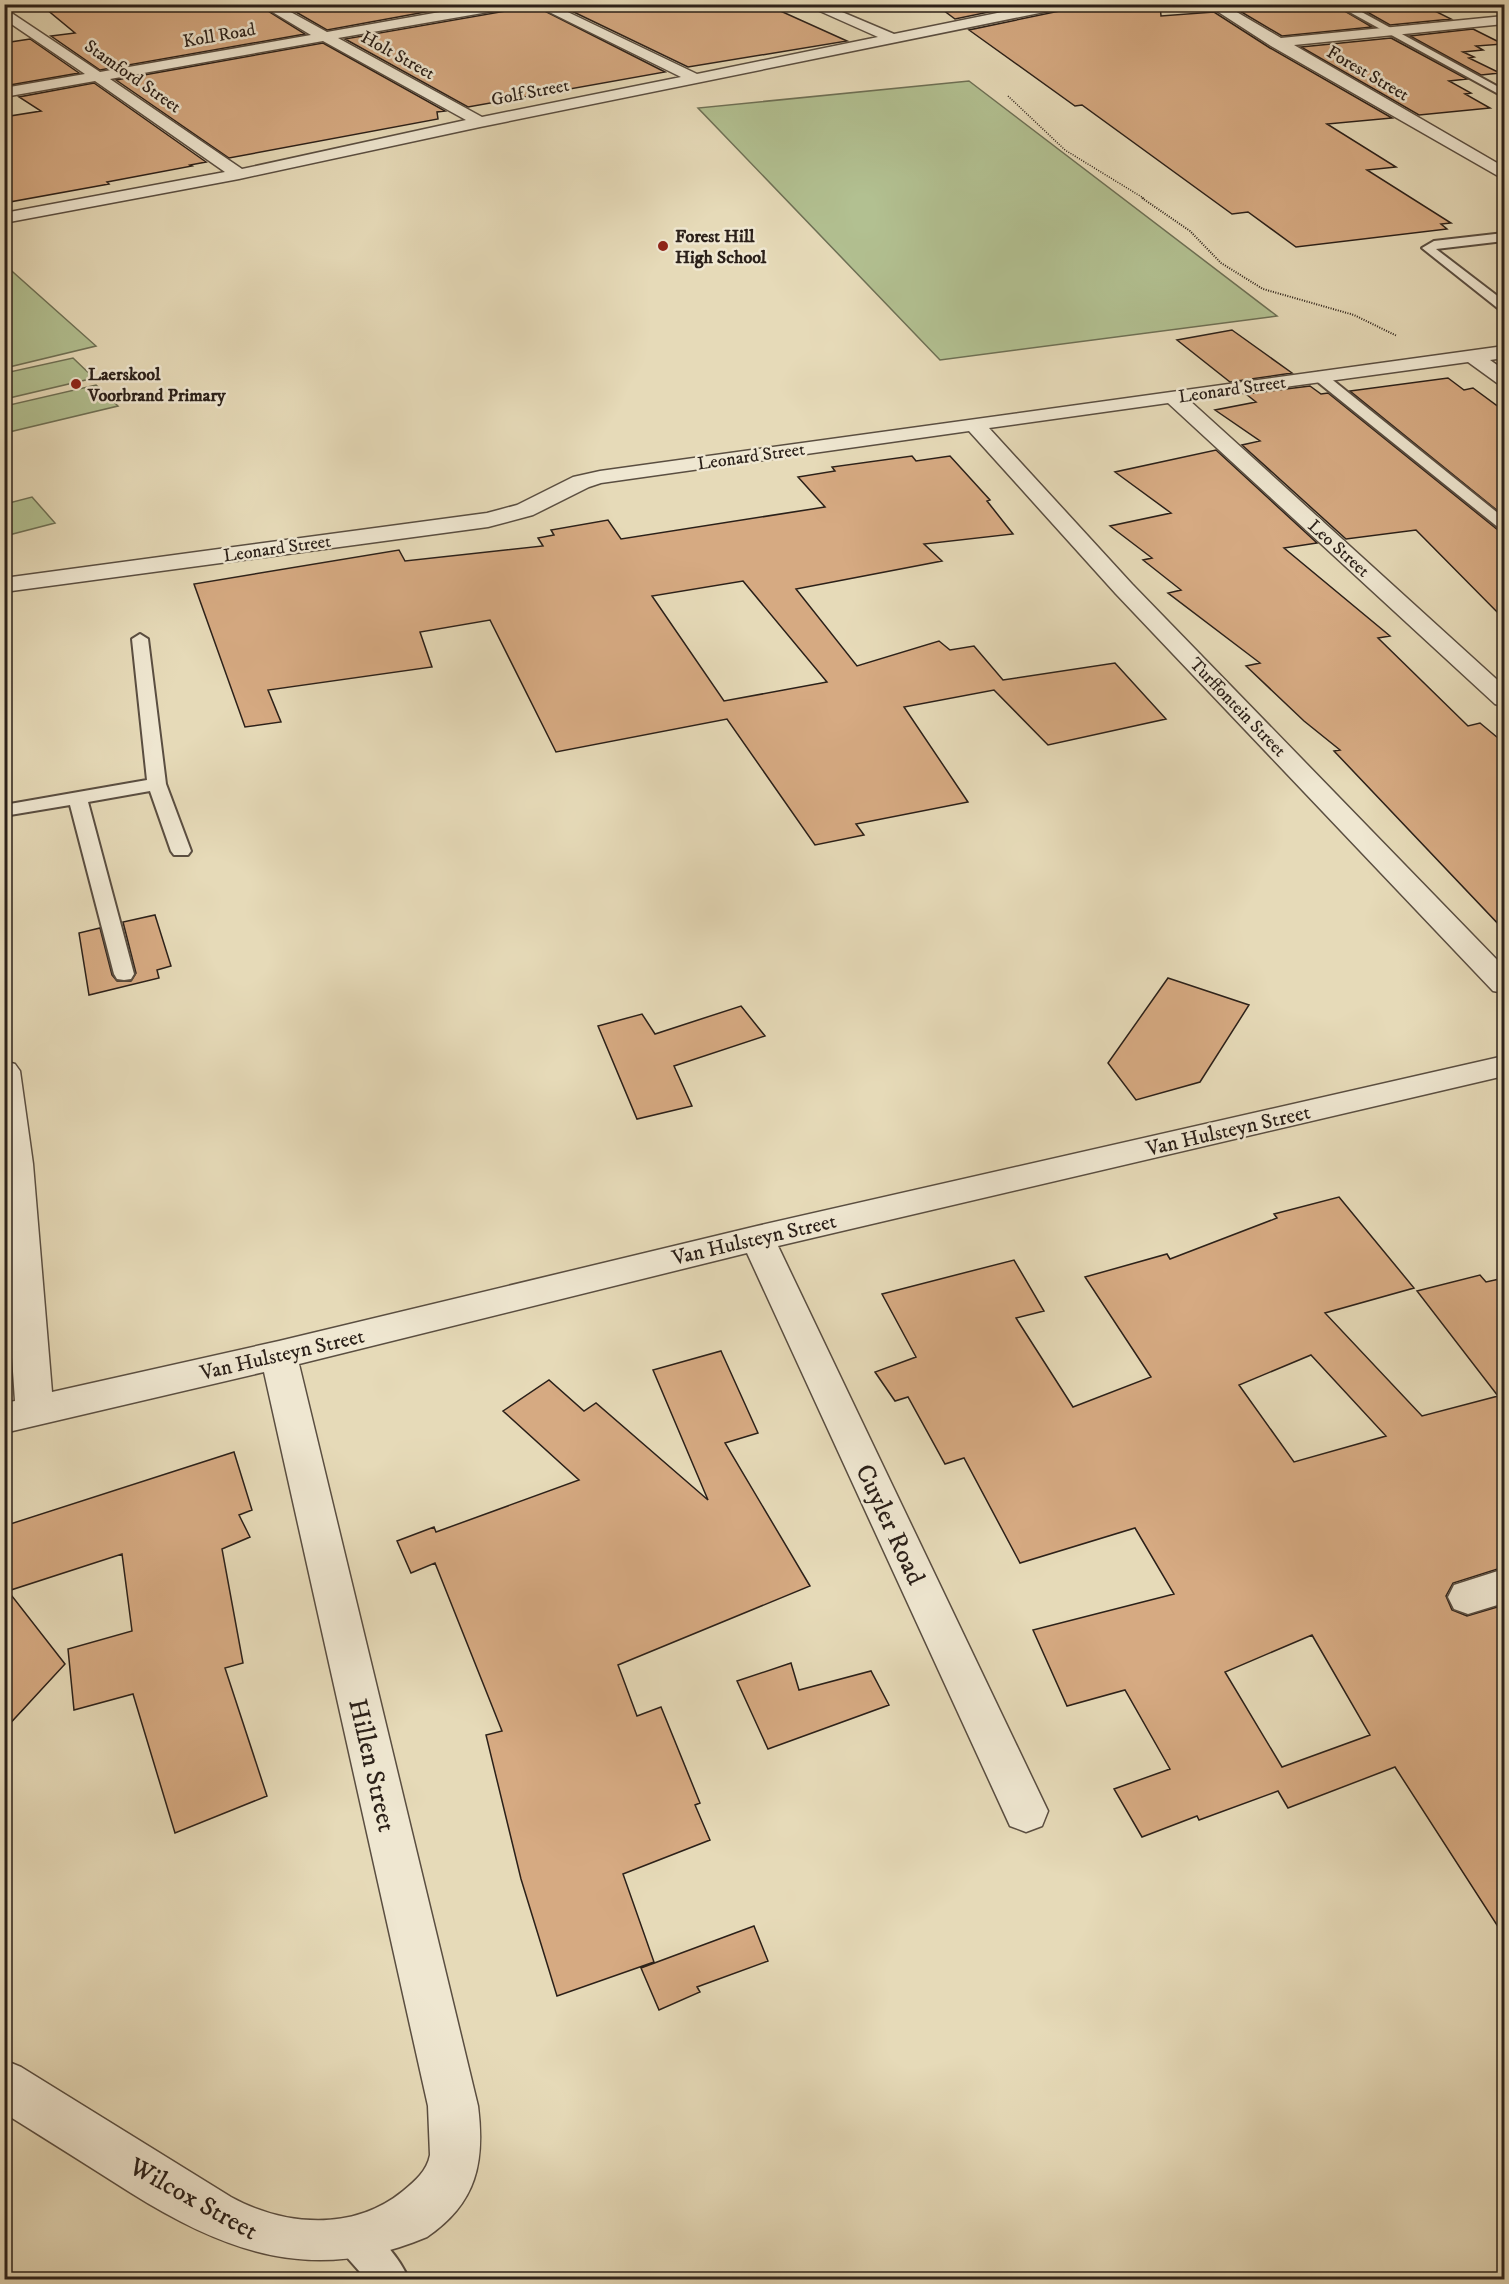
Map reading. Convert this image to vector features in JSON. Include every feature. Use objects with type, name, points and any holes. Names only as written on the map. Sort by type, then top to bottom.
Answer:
[{"type":"street","name":"Holt Street","points":[[266,4],[480,122]]},
{"type":"street","name":"Koll Road","points":[[4,93],[511,4]]},
{"type":"street","points":[[539,4],[697,78]]},
{"type":"street","points":[[810,4],[894,39]]},
{"type":"street","name":"Golf Street","points":[[4,218],[239,174],[480,122],[1064,4]]},
{"type":"street","name":"Forest Street","points":[[1212,4],[1504,174]]},
{"type":"street","points":[[1473,9],[1502,22]]},
{"type":"street","name":"Stamford Street","points":[[4,12],[239,174]]},
{"type":"street","points":[[1276,43],[1502,22]]},
{"type":"street","name":"Leonard Street","points":[[4,585],[488,520],[525,510],[581,482],[600,477],[1504,352]]},
{"type":"street","points":[[1472,356],[1504,379]]},
{"type":"street","name":"Leo Street","points":[[1173,397],[1504,699]]},
{"type":"street","name":"Turffontein Street","points":[[975,425],[1124,589],[1504,984]]},
{"type":"street","name":"Van Hulsteyn Street","points":[[20,1414],[279,1355],[757,1238],[1504,1066]]},
{"type":"street","points":[[4,1071],[16,1164],[20,1414]]},
{"type":"street","name":"Cuyler Road","points":[[757,1238],[1026,1811]]},
{"type":"street","name":"Hillen Street","points":[[279,1355],[453,2106],[457,2140],[453,2175]]},
{"type":"street","name":"Wilcox Street","points":[[4,2084],[182,2196],[240,2229],[279,2243],[317,2246],[357,2241],[397,2229],[429,2204],[453,2175]]},
{"type":"lane","points":[[1339,4],[1504,94]]},
{"type":"lane","points":[[1504,237],[1434,245],[1428,248],[1504,307]]},
{"type":"lane","points":[[1319,376],[1504,525]]},
{"type":"lane","points":[[140,639],[157,784],[181,851]]},
{"type":"lane","points":[[4,812],[157,784]]},
{"type":"lane","points":[[78,799],[124,974]]},
{"type":"lane","points":[[357,2241],[391,2280]]},
{"type":"path","points":[[1008,96],[1065,150],[1157,207],[1190,231],[1221,263],[1263,289],[1354,315],[1386,329],[1437,361]]},
{"type":"green space","points":[[969,81],[1277,316],[940,360],[698,108]]},
{"type":"green space","points":[[5,265],[96,346],[5,368]]},
{"type":"green space","points":[[73,358],[94,378],[5,399],[5,373]]},
{"type":"green space","points":[[96,385],[118,406],[5,433],[5,406]]},
{"type":"green space","points":[[32,497],[55,523],[5,536],[5,504]]},
{"type":"building","points":[[40,4],[257,4],[305,34],[100,70],[51,36],[75,33]]},
{"type":"building","points":[[282,4],[469,4],[327,30]]},
{"type":"building","points":[[519,4],[531,4],[665,72],[468,107],[345,39],[511,10]]},
{"type":"building","points":[[557,4],[765,4],[847,41],[688,67]]},
{"type":"building","points":[[935,4],[1028,4],[955,19]]},
{"type":"building","points":[[1072,4],[1160,4],[1161,16],[1214,12],[1270,48],[1392,118],[1327,124],[1396,167],[1367,170],[1451,223],[1441,224],[1447,229],[1296,247],[1248,212],[1232,214],[1082,105],[1075,106],[969,30],[1064,10]]},
{"type":"building","points":[[1333,4],[1372,27],[1282,36],[1238,10]]},
{"type":"building","points":[[1353,4],[1421,4],[1451,19],[1390,25]]},
{"type":"building","points":[[1473,29],[1503,44],[1476,46],[1483,50],[1463,52],[1474,57],[1469,58],[1500,73],[1481,75],[1410,36]]},
{"type":"building","points":[[1391,38],[1467,79],[1449,81],[1471,93],[1465,94],[1490,108],[1419,115],[1301,47]]},
{"type":"building","points":[[30,39],[79,73],[4,86],[4,43]]},
{"type":"building","points":[[323,43],[445,111],[437,112],[438,119],[229,158],[116,80]]},
{"type":"building","points":[[94,83],[206,162],[107,182],[109,184],[4,203],[4,117],[41,111],[19,97]]},
{"type":"building","points":[[1232,330],[1292,373],[1230,382],[1177,340]]},
{"type":"building","points":[[1448,378],[1464,390],[1473,388],[1504,411],[1504,516],[1350,391]]},
{"type":"building","points":[[1310,386],[1321,394],[1328,393],[1498,530],[1504,531],[1504,619],[1416,530],[1346,539],[1242,445],[1260,441],[1215,410],[1256,402],[1246,394]]},
{"type":"building","points":[[1216,450],[1317,543],[1284,548],[1390,636],[1378,638],[1468,726],[1480,723],[1504,743],[1504,930],[1334,751],[1340,750],[1304,721],[1246,666],[1260,663],[1168,593],[1181,590],[1143,560],[1152,558],[1110,526],[1171,513],[1115,472]]},
{"type":"building","points":[[912,456],[916,461],[950,456],[990,500],[987,501],[1013,534],[924,544],[942,561],[796,589],[857,666],[939,641],[950,650],[974,646],[1003,680],[1115,663],[1166,719],[1048,745],[994,690],[904,707],[968,802],[856,824],[864,835],[815,845],[727,719],[556,752],[490,620],[420,632],[432,667],[268,690],[281,722],[245,727],[194,584],[399,550],[405,561],[543,546],[538,538],[554,535],[551,530],[608,520],[621,539],[825,507],[798,477],[835,471],[832,467]],"holes":[[[743,581],[827,682],[724,701],[652,596]]]},
{"type":"building","points":[[155,915],[171,966],[157,970],[159,978],[89,995],[79,933],[100,928],[112,975],[117,981],[131,981],[136,973],[123,922]]},
{"type":"building","points":[[1168,978],[1249,1005],[1200,1082],[1136,1100],[1108,1063]]},
{"type":"building","points":[[741,1006],[765,1036],[674,1066],[692,1106],[637,1119],[598,1026],[642,1014],[655,1034]]},
{"type":"building","points":[[1339,1197],[1414,1288],[1325,1313],[1422,1416],[1498,1396],[1417,1291],[1480,1275],[1486,1282],[1504,1278],[1504,1567],[1453,1583],[1446,1596],[1452,1610],[1467,1616],[1504,1605],[1504,1936],[1395,1767],[1288,1808],[1278,1791],[1199,1820],[1197,1816],[1142,1837],[1114,1789],[1170,1769],[1125,1690],[1067,1706],[1033,1630],[1174,1594],[1135,1528],[1020,1563],[964,1458],[945,1464],[908,1397],[895,1401],[875,1372],[916,1357],[882,1294],[1014,1260],[1044,1311],[1016,1318],[1073,1407],[1151,1377],[1085,1277],[1167,1254],[1170,1259],[1277,1218],[1274,1214]],"holes":[[[1311,1355],[1386,1436],[1294,1462],[1239,1385]],[[1312,1635],[1370,1735],[1282,1767],[1225,1672]]]},
{"type":"building","points":[[721,1351],[758,1433],[725,1443],[810,1586],[618,1665],[637,1716],[661,1707],[700,1803],[695,1805],[710,1840],[623,1874],[654,1962],[557,1996],[521,1879],[486,1735],[502,1731],[435,1563],[411,1573],[397,1541],[434,1527],[436,1532],[579,1480],[503,1411],[549,1380],[584,1411],[596,1403],[708,1500],[653,1370]]},
{"type":"building","points":[[234,1452],[252,1510],[239,1515],[250,1537],[222,1549],[243,1663],[225,1668],[267,1796],[175,1833],[133,1694],[74,1710],[68,1649],[132,1631],[122,1554],[8,1591],[65,1664],[4,1730],[4,1526]]},
{"type":"building","points":[[791,1663],[799,1690],[871,1671],[889,1705],[768,1749],[737,1681]]},
{"type":"building","points":[[754,1926],[768,1961],[697,1987],[700,1992],[659,2010],[641,1968]]},
{"type":"place","name":"Forest Hill High School","points":[[663,246]]},
{"type":"place","name":"Laerskool Voorbrand Primary","points":[[76,384]]}]
